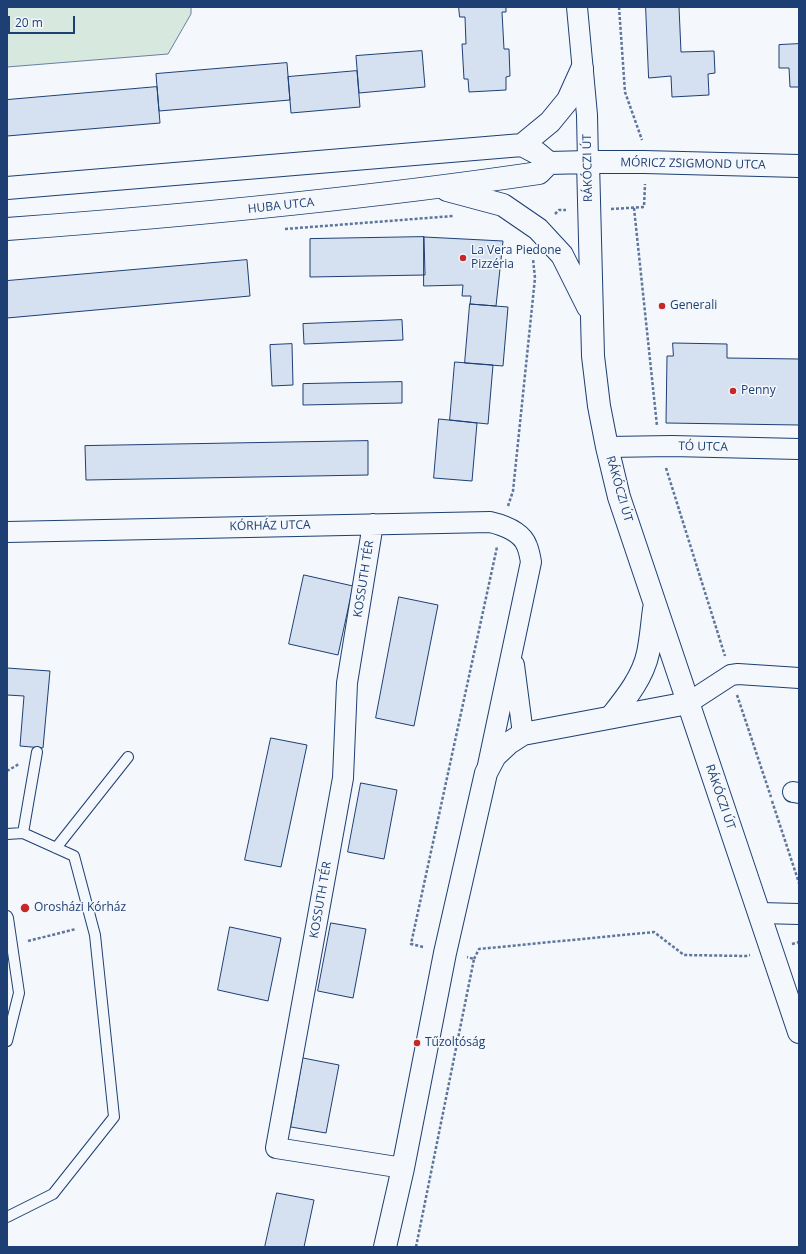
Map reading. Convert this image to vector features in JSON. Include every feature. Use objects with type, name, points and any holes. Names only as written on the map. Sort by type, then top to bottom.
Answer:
[{"type":"main road","points":[[522,145],[550,122],[568,100],[582,69]]},
{"type":"main road","points":[[7,188],[522,145],[537,153],[549,163],[588,162]]},
{"type":"main road","name":"MÓRICZ ZSIGMOND UTCA","points":[[588,162],[799,166]]},
{"type":"main road","name":"RÁKÓCZI ÚT","points":[[588,162],[593,356],[598,406],[607,447],[619,497],[772,949]]},
{"type":"main road","name":"HUBA UTCA","points":[[7,229],[155,218],[439,188],[539,173],[549,163]]},
{"type":"main road","points":[[439,188],[502,205],[538,228],[562,255],[591,314]]},
{"type":"main road","points":[[611,717],[637,680],[648,654],[655,604]]},
{"type":"main road","points":[[385,1247],[403,1168],[446,952],[486,773],[495,756],[509,743],[523,734],[688,703]]},
{"type":"main road","points":[[772,949],[799,1032]]},
{"type":"street","name":"RÁKÓCZI ÚT","points":[[577,7],[587,115],[588,162]]},
{"type":"street","name":"TÓ UTCA","points":[[607,447],[659,446],[799,449]]},
{"type":"street","name":"KÓRHÁZ UTCA","points":[[7,532],[490,522],[502,525],[516,533],[527,544],[532,562],[513,651]]},
{"type":"street","name":"KOSSUTH TÉR","points":[[373,524],[347,683],[343,778],[276,1148],[403,1168]]},
{"type":"street","points":[[513,651],[523,734]]},
{"type":"street","points":[[486,773],[513,651]]},
{"type":"street","points":[[688,703],[731,675],[738,674],[799,678]]},
{"type":"street","points":[[760,913],[799,914]]},
{"type":"lane","points":[[23,833],[37,752]]},
{"type":"lane","points":[[56,848],[128,757]]},
{"type":"lane","points":[[7,834],[23,833],[74,856],[96,943],[114,1117],[53,1194],[7,1217]]},
{"type":"lane","points":[[7,916],[19,993],[7,1041]]},
{"type":"path","points":[[619,7],[625,92],[634,120]]},
{"type":"path","points":[[634,208],[659,446],[731,675],[799,882]]},
{"type":"path","points":[[282,229],[455,216]]},
{"type":"path","points":[[12,945],[92,925]]},
{"type":"path","points":[[474,959],[479,949],[654,932],[684,955],[746,956],[799,942]]},
{"type":"shaded area","points":[[7,7],[191,7],[191,14],[168,54],[7,67]]},
{"type":"building","points":[[459,7],[506,7],[506,12],[502,12],[504,49],[509,49],[510,76],[506,77],[506,90],[469,92],[468,79],[464,79],[462,44],[466,44],[465,17],[460,17]]},
{"type":"building","points":[[646,7],[679,7],[681,52],[714,51],[715,73],[708,74],[709,95],[672,97],[671,76],[649,78]]},
{"type":"building","points":[[799,44],[799,87],[790,87],[789,68],[779,68],[779,45]]},
{"type":"building","points":[[422,51],[425,87],[359,93],[356,56]]},
{"type":"building","points":[[287,63],[290,100],[159,111],[156,74]]},
{"type":"building","points":[[357,71],[360,107],[291,113],[288,77]]},
{"type":"building","points":[[157,87],[160,123],[7,136],[7,100]]},
{"type":"building","name":"La Vera Piedone Pizzéria","points":[[424,237],[503,241],[496,306],[470,304],[471,296],[462,296],[463,285],[424,286]]},
{"type":"building","points":[[424,237],[425,275],[310,277],[310,239]]},
{"type":"building","points":[[247,260],[250,296],[7,318],[7,281]]},
{"type":"building","points":[[470,304],[508,307],[503,366],[465,363]]},
{"type":"building","points":[[402,320],[403,340],[304,344],[303,324]]},
{"type":"building","name":"Penny","points":[[673,343],[727,344],[727,358],[799,359],[799,425],[666,423],[667,356],[673,356]]},
{"type":"building","points":[[292,344],[293,385],[272,386],[270,345]]},
{"type":"building","points":[[455,362],[493,365],[488,424],[450,420]]},
{"type":"building","points":[[402,382],[402,403],[303,405],[303,384]]},
{"type":"building","points":[[439,419],[477,423],[472,481],[434,478]]},
{"type":"building","points":[[368,441],[368,475],[86,480],[85,446]]},
{"type":"building","points":[[304,575],[353,586],[338,655],[289,644]]},
{"type":"building","points":[[399,597],[438,605],[414,726],[376,718]]},
{"type":"building","points":[[7,668],[50,671],[43,748],[20,746],[24,696],[7,695]]},
{"type":"building","points":[[271,738],[307,745],[281,867],[245,860]]},
{"type":"building","points":[[361,783],[397,790],[384,859],[348,852]]},
{"type":"building","points":[[331,923],[366,929],[353,998],[318,991]]},
{"type":"building","points":[[230,927],[281,938],[268,1001],[218,990]]},
{"type":"building","points":[[303,1058],[339,1065],[326,1133],[291,1127]]},
{"type":"building","points":[[277,1193],[314,1200],[304,1247],[265,1247]]},
{"type":"place","name":"La Vera Piedone Pizzéria","points":[[463,258]]},
{"type":"place","name":"Generali","points":[[662,306]]},
{"type":"place","name":"Penny","points":[[733,391]]},
{"type":"place","name":"Orosházi Kórház","points":[[25,908]]},
{"type":"place","name":"Tűzoltóság","points":[[417,1043]]}]
